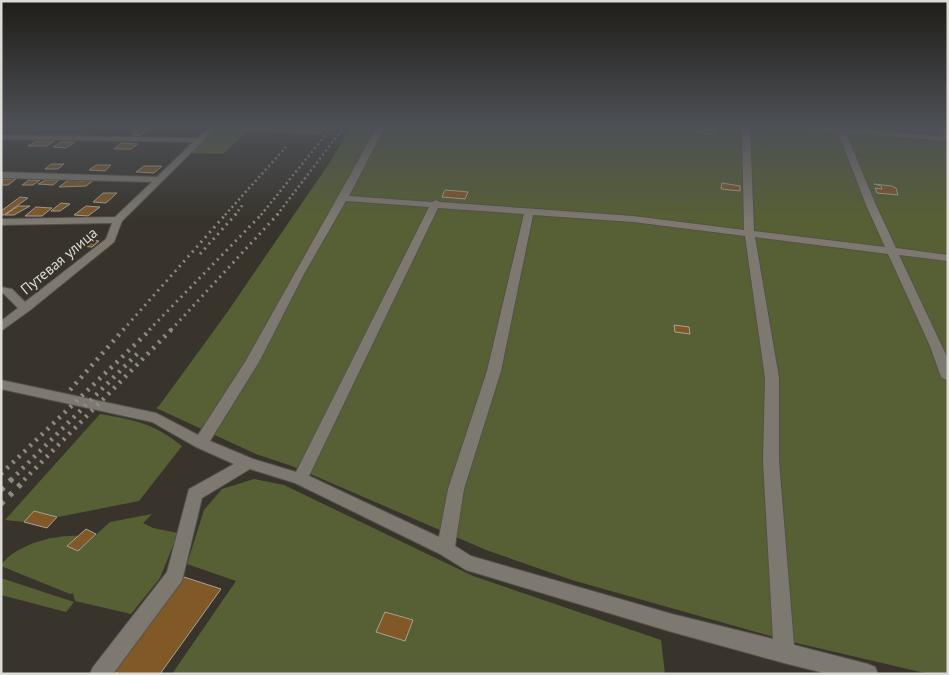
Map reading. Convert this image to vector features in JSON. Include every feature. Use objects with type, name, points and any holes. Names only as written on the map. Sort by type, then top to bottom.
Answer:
[{"type":"street","name":"Путевая улица","points":[[1,327],[25,310],[110,240],[118,220],[180,158]]},
{"type":"street","points":[[201,443],[252,362],[298,274],[344,198],[365,158]]},
{"type":"street","points":[[747,158],[749,232],[772,378],[771,461],[784,653]]},
{"type":"street","points":[[853,158],[871,205],[936,346],[948,377]]},
{"type":"street","points":[[1,175],[158,180]]},
{"type":"street","points":[[344,198],[633,219],[948,258]]},
{"type":"street","points":[[300,478],[436,204]]},
{"type":"street","points":[[446,549],[456,489],[494,371],[529,211]]},
{"type":"street","points":[[1,222],[118,220]]},
{"type":"street","points":[[1,290],[8,291],[25,310]]},
{"type":"street","points":[[1,384],[156,418],[201,443],[248,463],[300,478],[446,549],[466,562],[672,623],[868,674]]},
{"type":"street","points":[[100,674],[175,574],[196,494],[248,463]]},
{"type":"green space","points":[[332,158],[948,158],[948,674],[929,674],[788,641],[572,580],[486,550],[292,466],[256,454],[156,408],[226,314]]},
{"type":"green space","points":[[100,414],[124,418],[153,427],[182,446],[139,501],[58,517],[34,511],[24,522],[5,520]]},
{"type":"green space","points":[[254,479],[284,485],[473,576],[661,640],[665,674],[172,674],[236,581],[187,564],[204,510],[222,489]]},
{"type":"green space","points":[[152,514],[143,523],[153,528],[178,533],[160,578],[131,614],[75,601],[73,593],[70,594],[1,566],[15,552],[36,542],[59,537],[79,536],[68,546],[78,551],[110,522]]},
{"type":"green space","points":[[1,578],[74,602],[66,612],[1,595]]},
{"type":"building","points":[[51,164],[64,164],[58,169],[45,169]]},
{"type":"building","points":[[96,165],[111,165],[105,171],[89,170]]},
{"type":"building","points":[[144,166],[162,166],[154,173],[136,172]]},
{"type":"building","points":[[3,179],[16,179],[8,185],[1,185]]},
{"type":"building","points":[[81,179],[79,181],[94,180],[86,186],[59,187],[67,181]]},
{"type":"building","points":[[29,180],[40,180],[33,185],[22,185]]},
{"type":"building","points":[[46,180],[59,180],[53,185],[38,184]]},
{"type":"building","points":[[722,183],[740,186],[740,191],[721,189]]},
{"type":"building","points":[[874,184],[892,186],[896,188],[898,195],[877,193],[875,188],[882,189],[881,186]]},
{"type":"building","points":[[445,190],[468,192],[465,199],[442,197]]},
{"type":"building","points":[[103,193],[117,193],[106,203],[93,202]]},
{"type":"building","points":[[20,197],[28,198],[4,215],[1,215],[1,211]]},
{"type":"building","points":[[61,203],[70,204],[60,211],[51,211]]},
{"type":"building","points":[[18,206],[30,206],[14,215],[5,215]]},
{"type":"building","points":[[86,206],[100,207],[88,216],[74,215]]},
{"type":"building","points":[[36,207],[52,208],[42,216],[25,216]]},
{"type":"building","points":[[88,240],[99,241],[92,247],[81,246]]},
{"type":"building","points":[[674,325],[689,327],[690,334],[675,332]]},
{"type":"building","points":[[34,511],[57,517],[47,528],[24,522]]},
{"type":"building","points":[[86,529],[96,534],[78,551],[67,546]]},
{"type":"building","points":[[184,577],[221,589],[160,674],[119,674],[111,670]]},
{"type":"building","points":[[385,612],[413,620],[405,641],[376,632]]},
{"type":"railway","points":[[225,215],[276,158]]},
{"type":"railway","points":[[261,215],[307,158]]},
{"type":"railway","points":[[277,215],[320,158]]},
{"type":"railway","points":[[235,215],[244,203]]},
{"type":"railway","points":[[123,330],[226,214]]},
{"type":"railway","points":[[200,254],[236,214]]},
{"type":"railway","points":[[149,330],[262,214]]},
{"type":"railway","points":[[171,330],[278,214]]},
{"type":"railway","points":[[70,390],[124,329]]},
{"type":"railway","points":[[1,474],[151,329]]},
{"type":"railway","points":[[24,480],[172,329]]},
{"type":"railway","points":[[1,490],[140,351]]},
{"type":"railway","points":[[1,504],[26,479]]}]
